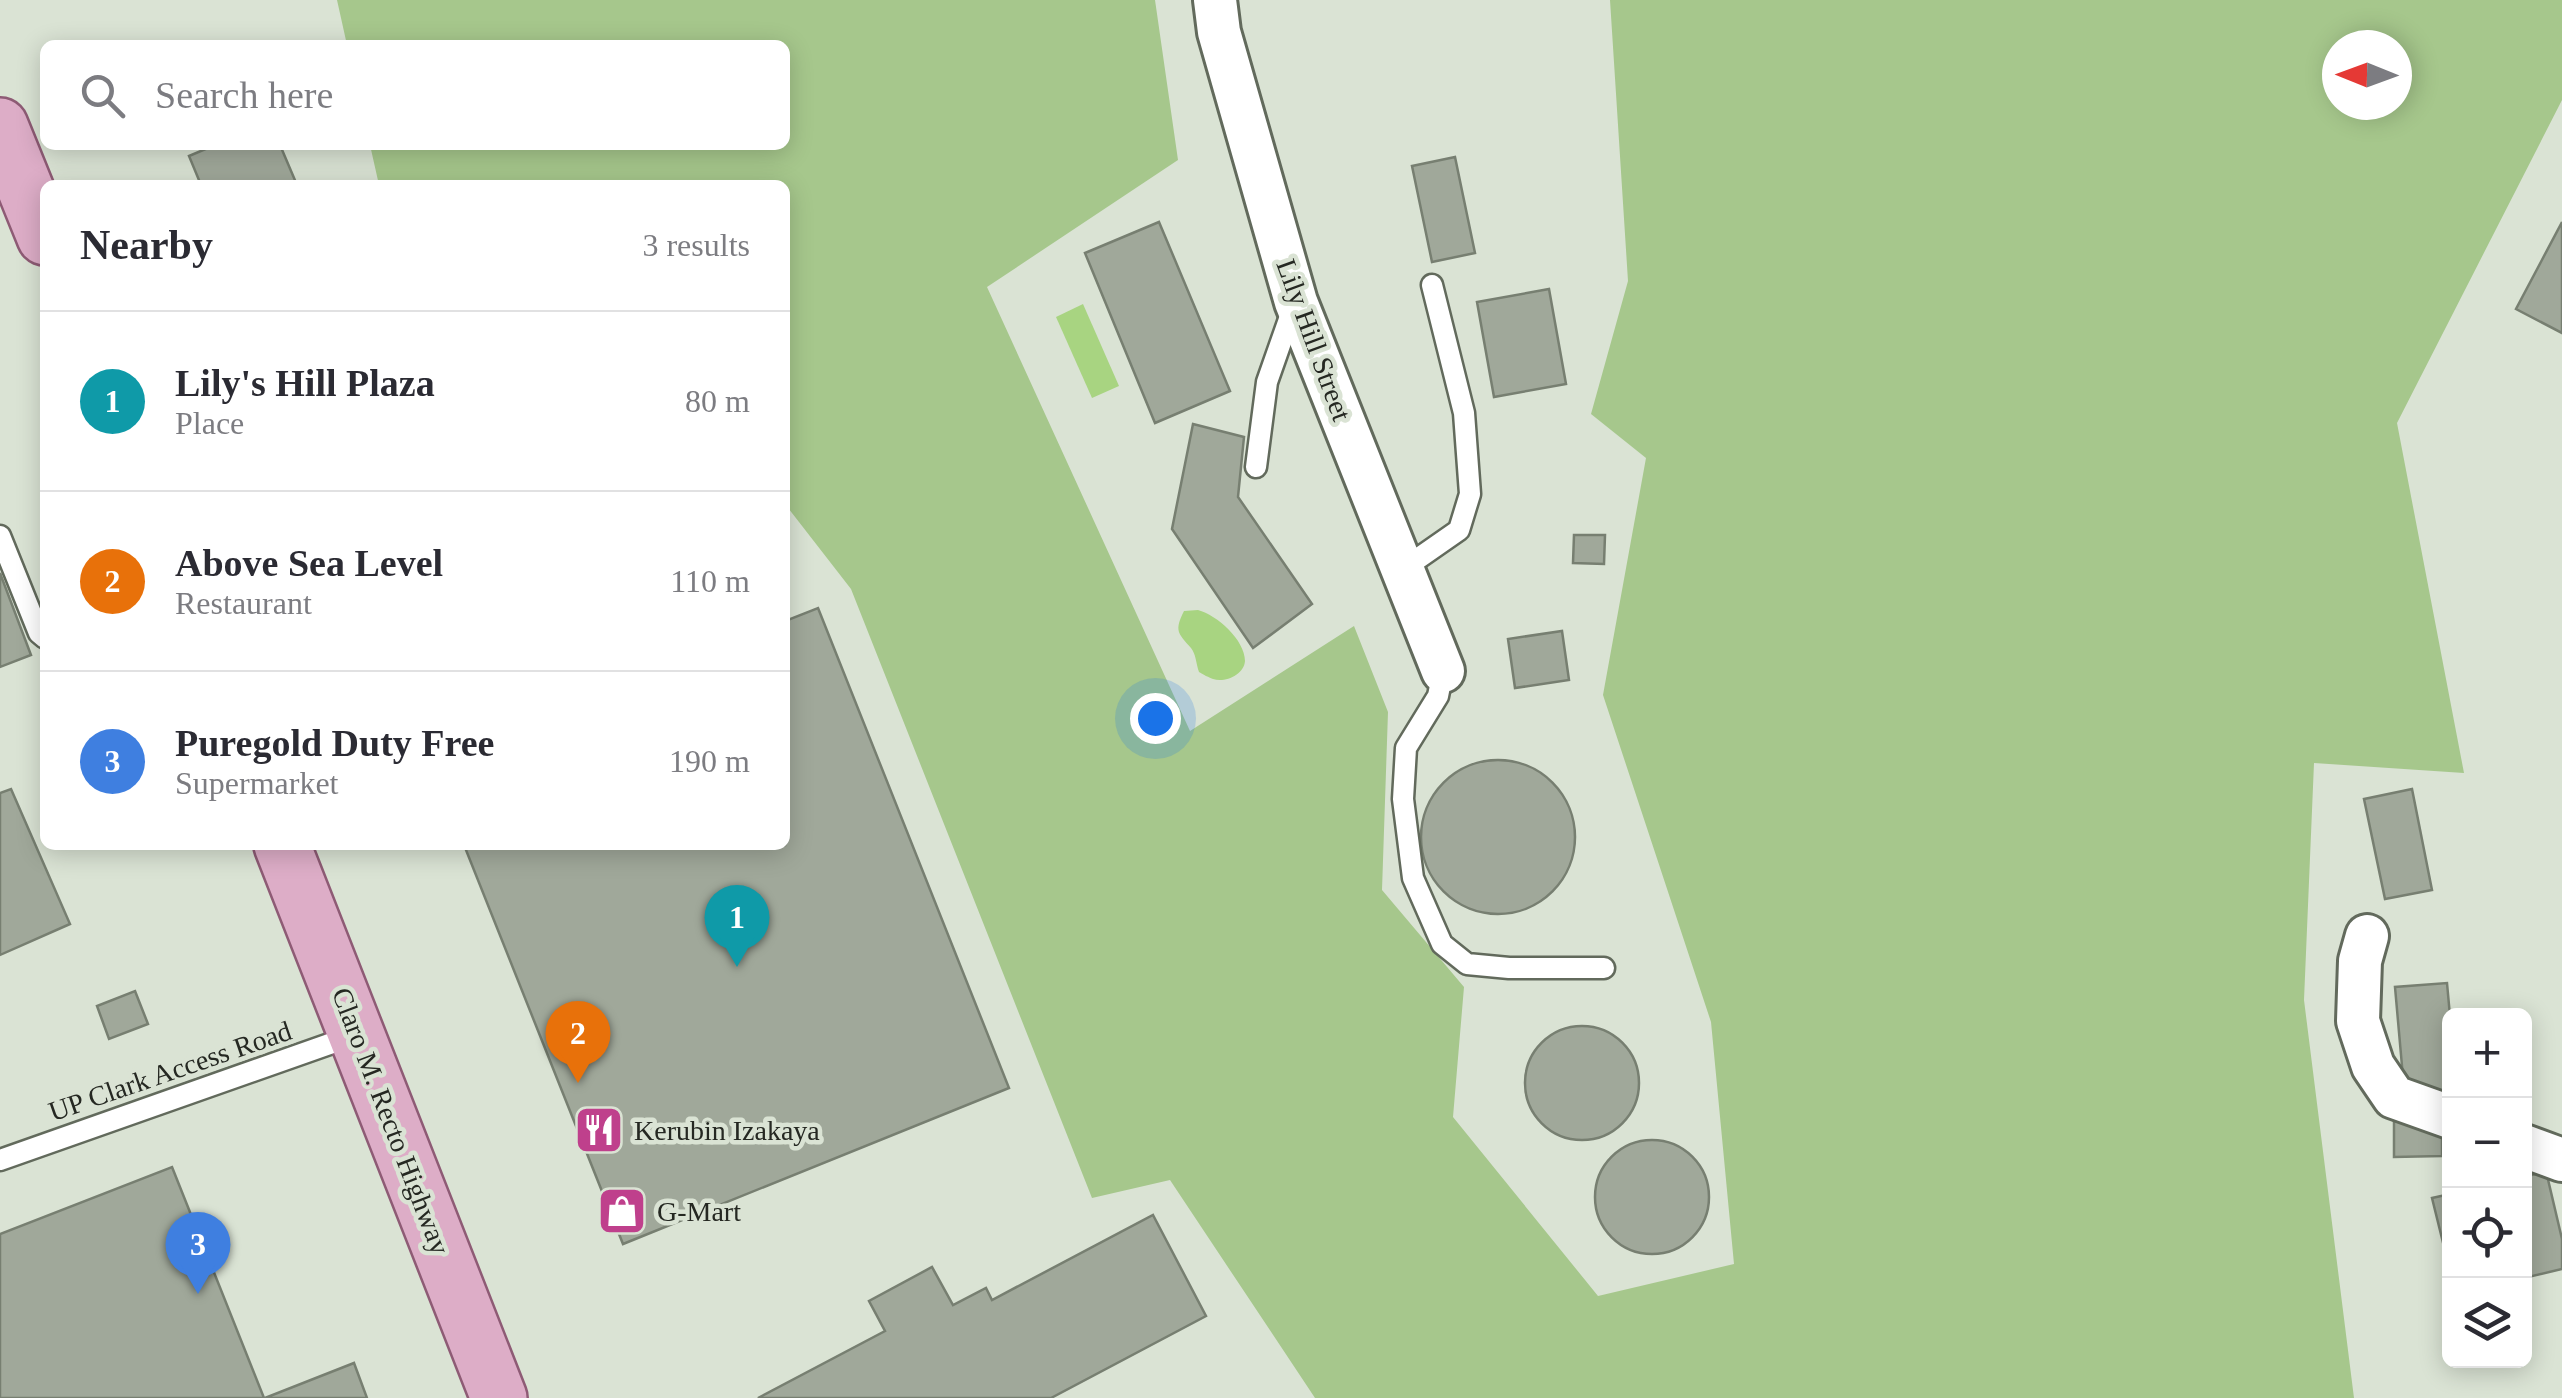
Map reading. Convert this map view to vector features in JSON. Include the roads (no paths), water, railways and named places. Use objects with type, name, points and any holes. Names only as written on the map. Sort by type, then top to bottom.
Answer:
[{"type":"main road","points":[[0,126],[40,225]]},
{"type":"main road","name":"Claro M. Recto Highway","points":[[284,850],[498,1398]]},
{"type":"street","name":"Lily Hill Street","points":[[1214,0],[1296,302],[1443,671]]},
{"type":"street","points":[[2367,936],[2360,961],[2358,1021],[2373,1066],[2394,1097],[2442,1114]]},
{"type":"street","points":[[2532,1149],[2562,1160]]},
{"type":"lane","points":[[1403,569],[1459,530],[1470,494],[1464,413],[1432,285]]},
{"type":"lane","points":[[1256,467],[1267,382],[1296,302]]},
{"type":"lane","points":[[0,536],[40,634]]},
{"type":"lane","points":[[1443,671],[1438,696],[1406,748],[1403,799],[1413,878],[1442,944],[1468,964],[1604,968]]},
{"type":"lane","name":"UP Clark Access Road","points":[[0,1160],[357,1034]]},
{"type":"place","name":"Lily's Hill Plaza","points":[[737,967]]},
{"type":"place","name":"Above Sea Level","points":[[578,1083]]},
{"type":"place","name":"Kerubin Izakaya","points":[[599,1130]]},
{"type":"place","name":"G-Mart","points":[[622,1211]]},
{"type":"place","name":"Puregold Duty Free","points":[[198,1294]]}]
